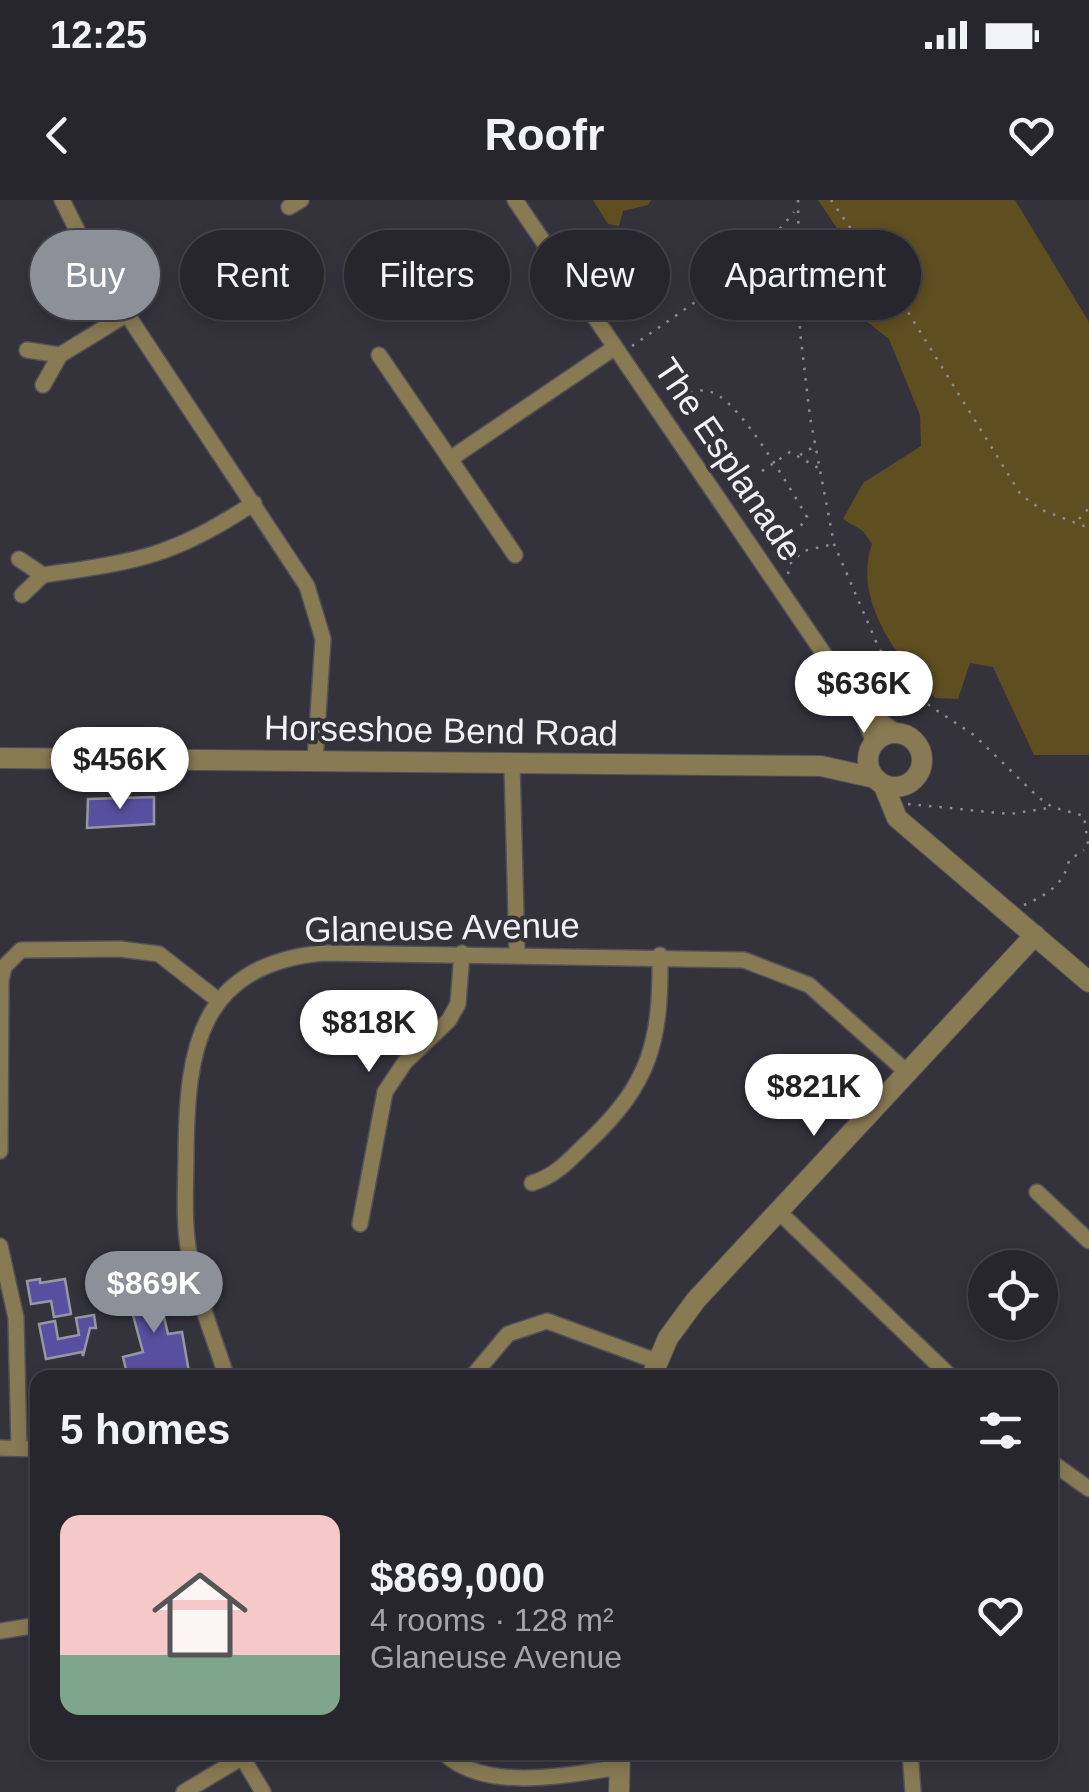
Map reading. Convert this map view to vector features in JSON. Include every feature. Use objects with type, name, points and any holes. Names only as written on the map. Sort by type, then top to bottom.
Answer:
[{"type":"street","points":[[62,200],[76,230]]},
{"type":"street","name":"The Esplanade","points":[[514,200],[858,704],[871,749]]},
{"type":"street","points":[[42,386],[60,355],[117,320]]},
{"type":"street","points":[[131,320],[294,561],[322,639],[315,761]]},
{"type":"street","points":[[450,458],[614,348]]},
{"type":"street","points":[[26,350],[60,355]]},
{"type":"street","points":[[379,355],[515,555]]},
{"type":"street","points":[[22,595],[43,575],[167,554],[254,503]]},
{"type":"street","points":[[19,559],[43,575]]},
{"type":"street","name":"The Esplanade","points":[[858,704],[898,732]]},
{"type":"street","points":[[908,794],[920,771],[921,752],[911,737],[898,732],[871,749],[880,782],[897,818],[1089,982]]},
{"type":"street","name":"Horseshoe Bend Road","points":[[821,766],[871,749]]},
{"type":"street","name":"Horseshoe Bend Road","points":[[0,758],[821,766],[880,782]]},
{"type":"street","points":[[512,764],[517,954]]},
{"type":"street","points":[[880,782],[908,794],[929,843]]},
{"type":"street","points":[[478,1370],[516,1329],[546,1321],[654,1369],[679,1319],[1035,935]]},
{"type":"street","points":[[0,1151],[1,981],[4,967],[21,950],[120,949],[159,954],[219,1001]]},
{"type":"street","points":[[360,1224],[385,1092],[405,1062],[450,1020],[458,1004],[462,953]]},
{"type":"street","name":"Glaneuse Avenue","points":[[225,1370],[198,1288],[185,1215],[187,1079],[203,1027],[219,1001],[256,972],[299,955],[462,953],[744,960],[786,973],[828,1000],[909,1074]]},
{"type":"street","points":[[532,1183],[551,1177],[610,1122],[649,1065],[658,1033],[660,956]]},
{"type":"street","points":[[1037,1192],[1089,1241]]},
{"type":"street","points":[[780,1213],[944,1370]]},
{"type":"street","points":[[0,1246],[16,1318],[20,1448]]},
{"type":"street","points":[[0,1448],[30,1449]]},
{"type":"street","points":[[1058,1468],[1089,1489]]},
{"type":"street","points":[[0,1631],[30,1626]]},
{"type":"street","points":[[184,1792],[234,1760]]},
{"type":"street","points":[[243,1760],[263,1792]]},
{"type":"street","points":[[450,1760],[460,1772],[487,1784],[620,1760],[618,1792]]},
{"type":"street","points":[[911,1760],[913,1792]]},
{"type":"path","points":[[798,200],[795,210],[800,331],[834,544],[893,672],[930,706],[974,735],[1052,808]]},
{"type":"path","points":[[831,200],[902,304],[1021,495],[1042,510],[1078,520],[1089,528]]},
{"type":"path","points":[[639,356],[632,346],[724,282],[768,244],[795,210]]},
{"type":"path","points":[[667,398],[693,390],[732,404],[807,517],[797,530]]},
{"type":"path","points":[[798,456],[816,445]]},
{"type":"path","points":[[762,471],[786,453],[820,469]]},
{"type":"path","points":[[1078,520],[1089,508]]},
{"type":"path","points":[[788,576],[789,566],[803,551],[834,544]]},
{"type":"path","points":[[858,704],[893,672]]},
{"type":"path","points":[[908,794],[1010,814],[1052,808],[1087,816],[1087,850],[1069,860],[1066,875],[1047,893],[1012,914]]},
{"type":"shaded area","points":[[593,200],[651,200],[648,205],[623,211],[619,226],[608,224]]},
{"type":"shaded area","points":[[818,200],[1015,200],[1089,322],[1089,755],[1034,755],[993,667],[970,663],[958,699],[935,698],[882,627],[868,586],[872,544],[863,531],[843,519],[863,483],[921,446],[920,415],[889,339],[865,320],[921,320],[921,230],[838,230]]},
{"type":"building","points":[[154,797],[154,824],[87,828],[88,799]]},
{"type":"building","points":[[154,1274],[168,1334],[182,1332],[189,1370],[126,1370],[123,1357],[143,1352],[124,1282]]},
{"type":"building","points":[[40,1279],[40,1283],[65,1279],[71,1314],[54,1317],[51,1301],[31,1304],[27,1281]]},
{"type":"building","points":[[94,1315],[96,1328],[90,1328],[83,1356],[82,1352],[46,1359],[39,1324],[55,1321],[58,1339],[79,1335],[76,1318]]}]
